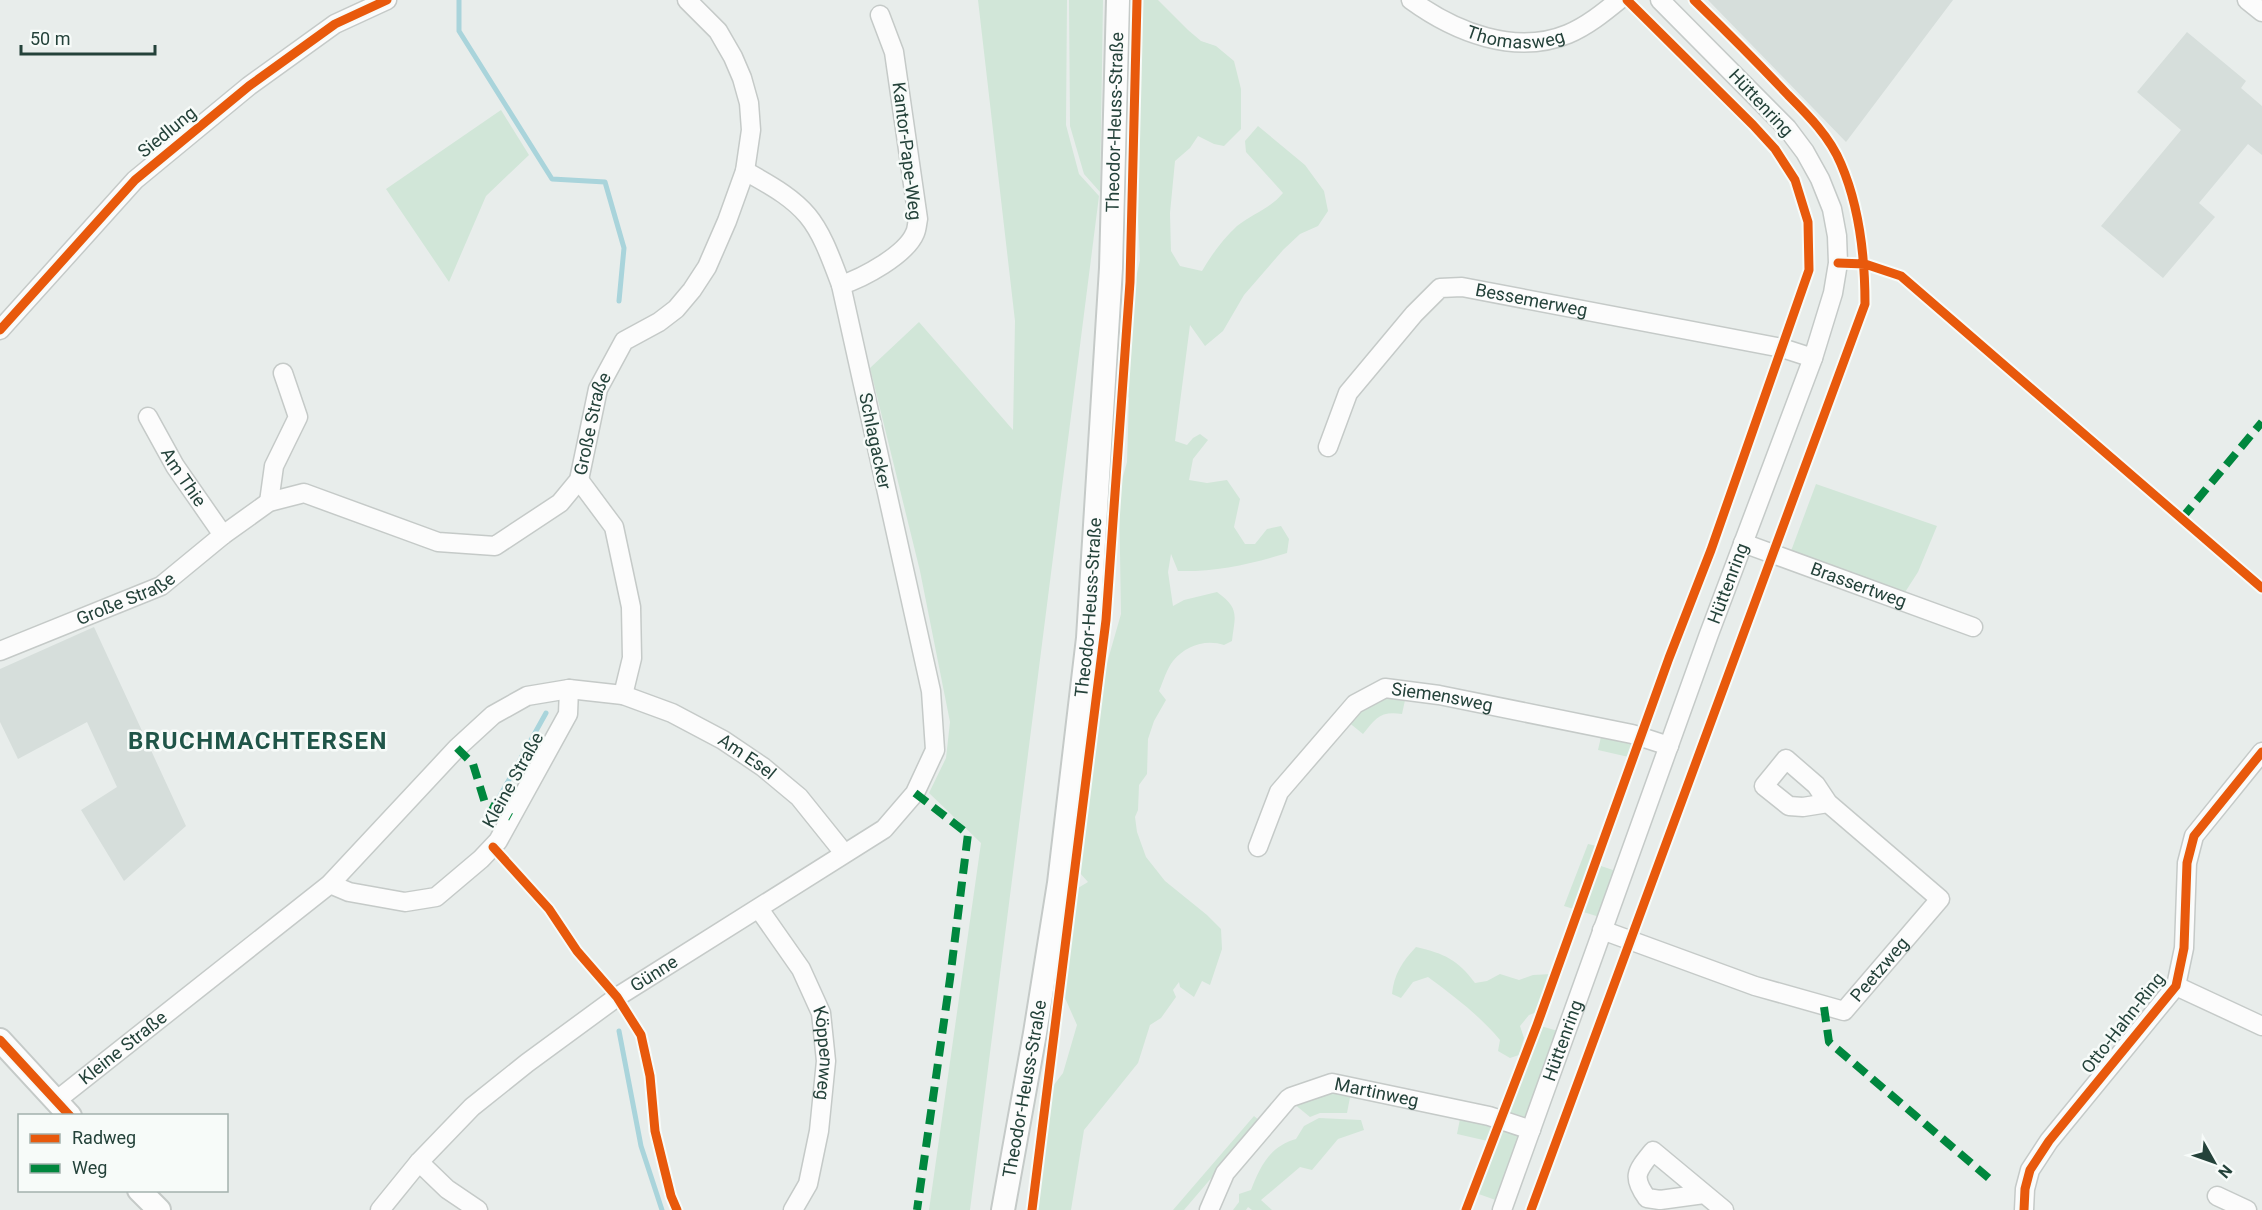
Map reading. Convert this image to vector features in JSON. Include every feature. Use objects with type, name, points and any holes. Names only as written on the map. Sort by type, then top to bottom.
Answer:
[{"type":"street","name":"Siedlung","points":[[0,330],[135,180],[249,86],[335,24],[387,0]]},
{"type":"street","name":"Große Straße","points":[[0,651],[161,586],[223,535],[268,502],[304,492],[438,542],[495,546],[560,503],[579,480],[598,389],[624,341],[659,322],[676,309],[692,290],[707,267],[745,171],[751,130],[749,103],[742,78],[718,31],[687,0]]},
{"type":"street","name":"Theodor-Heuss-Straße","points":[[1003,1210],[1059,883],[1088,638],[1111,268],[1118,0]]},
{"type":"street","name":"Thomasweg","points":[[1411,0],[1460,28],[1502,41],[1519,42],[1544,40],[1571,33],[1619,0]]},
{"type":"street","name":"Hüttenring","points":[[1502,1210],[1743,543],[1813,358],[1831,302],[1838,262],[1837,236],[1832,209],[1820,179],[1805,152],[1787,128],[1660,0]]},
{"type":"street","points":[[2247,0],[2262,12]]},
{"type":"street","name":"Kantor-Pape-Weg","points":[[841,285],[862,278],[908,244],[915,233],[918,219],[894,52],[880,15]]},
{"type":"street","name":"Schlagacker","points":[[745,171],[799,204],[815,222],[841,285],[931,691],[935,750]]},
{"type":"street","name":"Bessemerweg","points":[[1328,447],[1348,393],[1414,314],[1440,288],[1462,287],[1782,348],[1813,358]]},
{"type":"street","points":[[268,502],[274,466],[298,417],[283,372]]},
{"type":"street","name":"Am Thie","points":[[148,417],[175,466],[223,535]]},
{"type":"street","points":[[579,480],[614,527],[631,607],[632,658],[623,695]]},
{"type":"street","name":"Brassertweg","points":[[1743,543],[1973,627]]},
{"type":"street","name":"Siemensweg","points":[[1258,847],[1279,792],[1355,704],[1385,688],[1439,695],[1632,734],[1669,746]]},
{"type":"street","name":"Kleine Straße","points":[[330,884],[349,892],[405,902],[436,897],[481,859],[498,841],[568,714],[568,689]]},
{"type":"street","name":"Kleine Straße","points":[[63,1108],[330,884],[457,748],[493,715],[527,696],[568,689],[623,695]]},
{"type":"street","name":"Am Esel","points":[[623,695],[672,713],[723,740],[763,767],[799,797],[844,853]]},
{"type":"street","name":"Günne","points":[[380,1210],[419,1162],[472,1107],[527,1063],[617,997],[884,829],[915,793],[935,750]]},
{"type":"street","name":"Otto-Hahn-Ring","points":[[2024,1210],[2025,1189],[2030,1170],[2049,1141],[2176,986],[2184,948],[2187,863],[2194,836],[2262,752]]},
{"type":"street","name":"Peetzweg","points":[[1602,930],[1755,986],[1844,1011],[1940,899],[1828,803]]},
{"type":"street","name":"Köppenweg","points":[[759,909],[801,969],[817,1004],[826,1061],[819,1131],[808,1184],[793,1210]]},
{"type":"street","name":"Otto-Hahn-Ring","points":[[2176,986],[2262,1026]]},
{"type":"street","points":[[0,1041],[63,1108]]},
{"type":"street","name":"Martinweg","points":[[1209,1210],[1225,1173],[1291,1096],[1332,1083],[1489,1116],[1531,1130]]},
{"type":"street","points":[[419,1162],[447,1189],[477,1210]]},
{"type":"street","points":[[140,1192],[159,1210]]},
{"type":"street","points":[[1704,1194],[1724,1210]]},
{"type":"street","points":[[2217,1196],[2247,1210]]},
{"type":"shaded area","points":[[1708,0],[1953,0],[1846,142]]},
{"type":"shaded area","points":[[2187,32],[2246,81],[2241,88],[2262,106],[2262,155],[2248,144],[2199,203],[2215,217],[2163,278],[2101,226],[2181,130],[2137,92]]},
{"type":"shaded area","points":[[94,627],[186,826],[124,881],[81,810],[117,787],[87,722],[18,759],[0,722],[0,669]]},
{"type":"green space","points":[[978,0],[1067,0],[1066,125],[1079,174],[1099,196],[970,1210],[929,1210],[981,843],[929,793],[946,758],[950,722],[920,571],[870,368],[919,322],[1013,430],[1015,321]]},
{"type":"green space","points":[[1069,0],[1103,0],[1100,192],[1084,174],[1070,126]]},
{"type":"green space","points":[[1143,0],[1158,0],[1201,41],[1216,46],[1234,61],[1241,89],[1241,129],[1224,146],[1198,136],[1190,148],[1175,161],[1170,213],[1171,251],[1180,266],[1202,271],[1218,247],[1237,226],[1273,203],[1283,193],[1246,152],[1245,141],[1258,126],[1305,165],[1324,191],[1328,211],[1318,226],[1300,234],[1283,250],[1244,295],[1223,331],[1205,346],[1190,325],[1175,441],[1187,445],[1200,434],[1208,440],[1193,459],[1189,480],[1207,483],[1227,480],[1240,499],[1234,527],[1245,544],[1255,544],[1267,529],[1281,526],[1289,539],[1287,553],[1219,569],[1178,571],[1171,554],[1168,572],[1173,606],[1184,600],[1217,592],[1233,608],[1234,625],[1232,641],[1224,645],[1203,643],[1190,647],[1178,655],[1167,671],[1159,691],[1166,700],[1154,721],[1148,739],[1147,774],[1139,785],[1138,810],[1135,817],[1137,832],[1146,857],[1165,881],[1221,929],[1222,949],[1210,985],[1202,981],[1194,997],[1180,987],[1179,982],[1173,990],[1176,997],[1161,1018],[1150,1025],[1138,1063],[1084,1130],[1071,1210],[1026,1210],[1037,1184],[1047,1094],[1063,1073],[1077,1025],[1065,998],[1064,959],[1078,888],[1088,882],[1079,872],[1101,684],[1121,614],[1119,491],[1127,462],[1129,398],[1123,387],[1121,369],[1128,361],[1130,305],[1140,260],[1137,194],[1140,113],[1138,74]]},
{"type":"green space","points":[[501,110],[529,155],[486,196],[449,282],[386,189]]},
{"type":"green space","points":[[1816,484],[1937,526],[1918,572],[1900,600],[1788,559]]},
{"type":"green space","points":[[1407,691],[1402,714],[1388,714],[1379,717],[1363,734],[1342,717],[1355,704]]},
{"type":"green space","points":[[1603,728],[1641,736],[1633,758],[1598,750]]},
{"type":"green space","points":[[1588,844],[1601,847],[1595,864],[1622,873],[1606,919],[1564,906]]},
{"type":"green space","points":[[1416,947],[1450,959],[1462,968],[1475,983],[1487,981],[1500,974],[1519,980],[1533,975],[1552,974],[1553,993],[1550,1007],[1529,1015],[1520,1026],[1524,1038],[1519,1055],[1510,1058],[1498,1051],[1500,1040],[1484,1022],[1428,977],[1413,982],[1401,998],[1392,994],[1400,969]]},
{"type":"green space","points":[[1537,1025],[1565,1033],[1504,1203],[1473,1192],[1492,1142],[1457,1134],[1462,1109],[1500,1120]]},
{"type":"green space","points":[[1352,1087],[1347,1113],[1320,1113],[1310,1117],[1288,1099]]},
{"type":"green space","points":[[1254,1116],[1260,1121],[1184,1210],[1173,1210]]},
{"type":"green space","points":[[1319,1118],[1361,1120],[1364,1130],[1338,1139],[1312,1170],[1300,1167],[1261,1200],[1272,1210],[1252,1210],[1248,1207],[1246,1210],[1233,1210],[1239,1202],[1239,1194],[1251,1190],[1267,1158],[1279,1147],[1296,1139],[1304,1126]]},
{"type":"waterway","points":[[459,0],[459,31],[552,179],[605,182],[624,248],[619,301]]},
{"type":"waterway","points":[[496,803],[546,713]]},
{"type":"waterway","points":[[619,1031],[641,1146],[662,1210]]},
{"type":"marked path","points":[[2182,518],[2262,422]]},
{"type":"marked path","points":[[457,748],[473,764],[485,803],[511,817]]},
{"type":"marked path","points":[[915,793],[968,834],[917,1210]]},
{"type":"marked path","points":[[1824,1007],[1829,1042],[1991,1180]]},
{"type":"cycle path","points":[[0,330],[135,180],[249,86],[335,24],[387,0]]},
{"type":"cycle path","points":[[1032,1210],[1106,620],[1130,282],[1137,0]]},
{"type":"cycle path","points":[[1466,1210],[1537,1025],[1669,658],[1711,550],[1809,270],[1808,222],[1795,180],[1775,149],[1627,0]]},
{"type":"cycle path","points":[[1531,1210],[1865,304],[1864,269],[1857,215],[1847,180],[1836,154],[1811,119],[1694,0]]},
{"type":"cycle path","points":[[1838,263],[1865,264],[1901,276],[2262,588]]},
{"type":"cycle path","points":[[2024,1210],[2025,1189],[2030,1170],[2049,1141],[2176,986],[2184,948],[2187,863],[2194,836],[2262,752]]},
{"type":"cycle path","points":[[493,847],[549,909],[577,951],[617,997],[641,1035],[650,1076],[655,1131],[671,1196],[677,1210]]},
{"type":"cycle path","points":[[0,1040],[68,1114]]},
{"type":"district","name":"BRUCHMACHTERSEN","points":[[258,741]]}]
